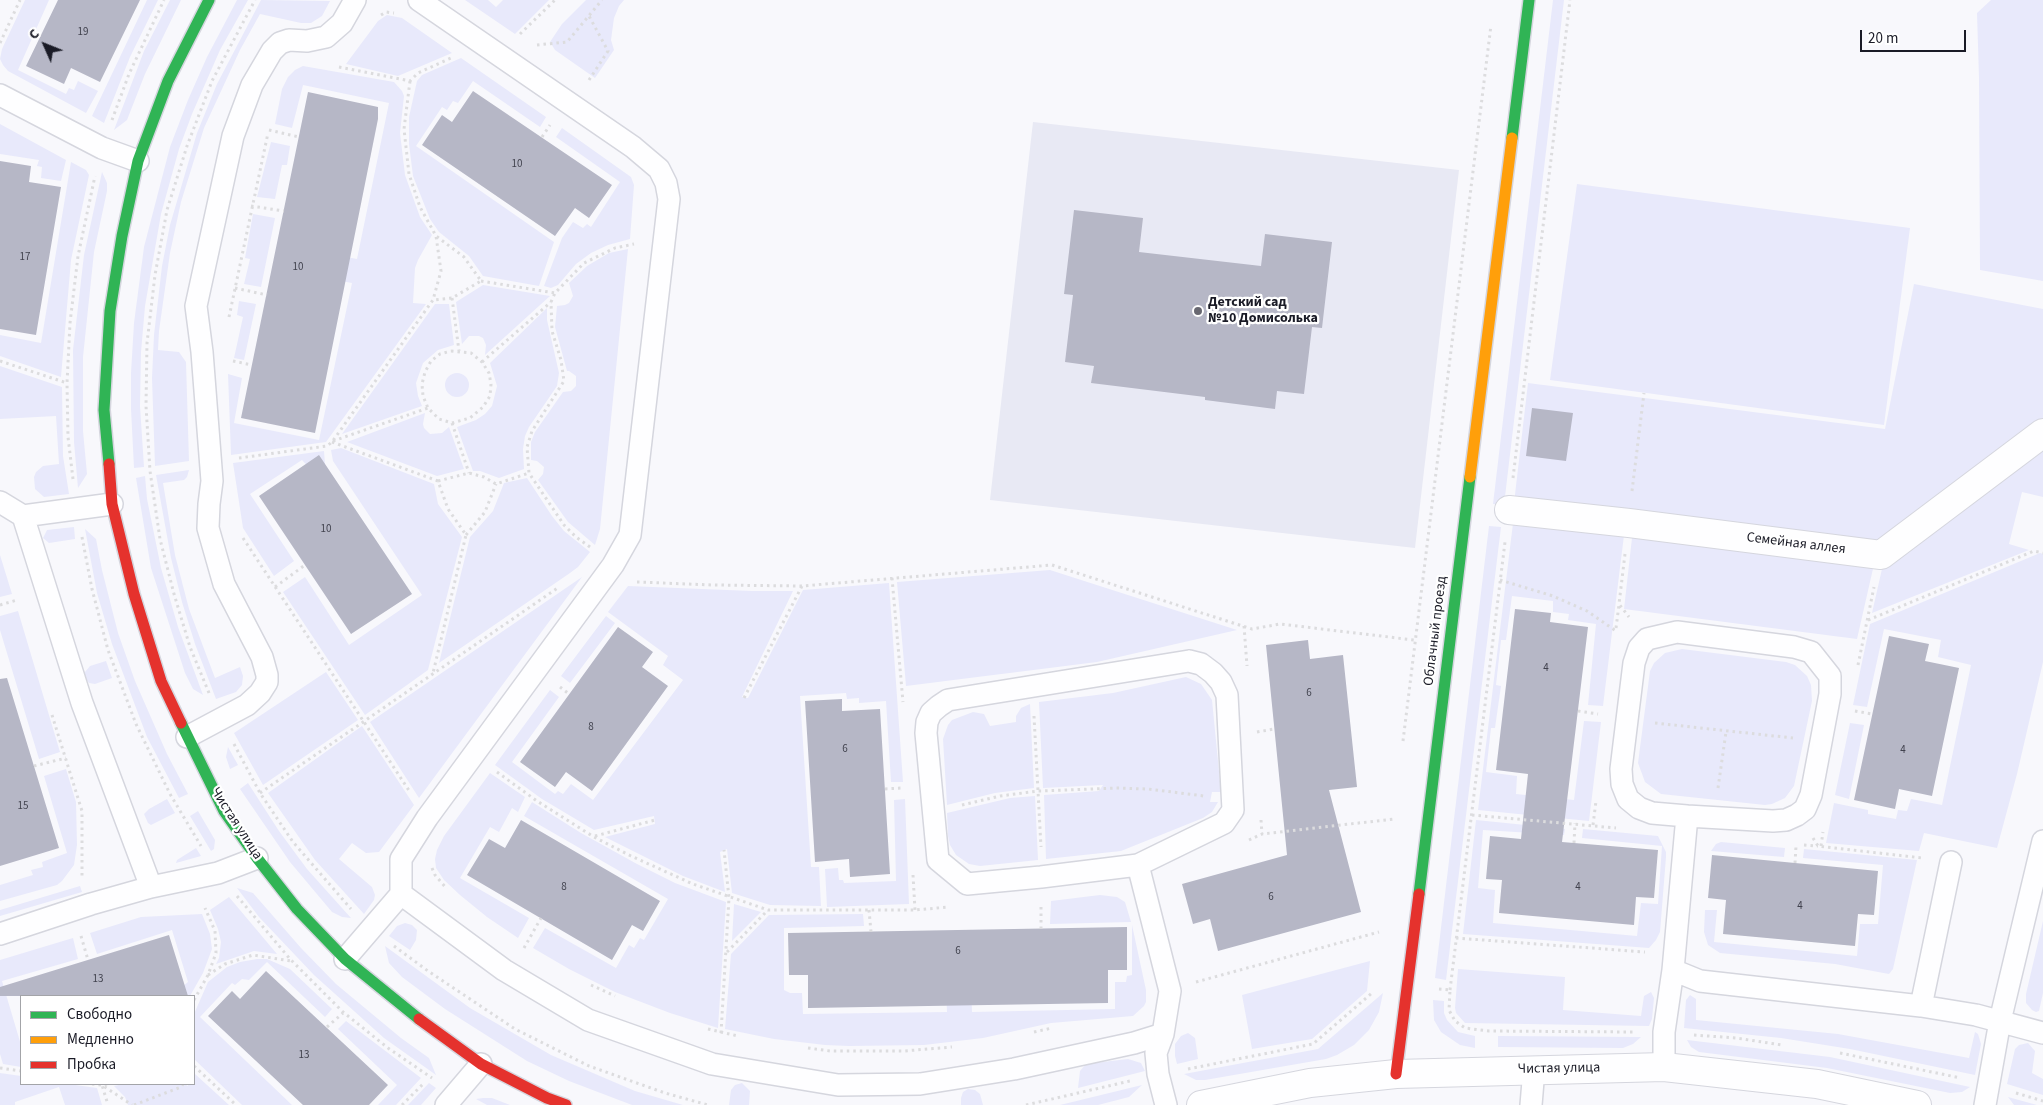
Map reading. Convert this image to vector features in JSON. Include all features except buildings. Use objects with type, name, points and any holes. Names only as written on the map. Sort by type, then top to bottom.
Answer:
[{"type":"street","name":"Чистая улица","points":[[210,0],[168,81],[138,161],[122,236],[110,311],[104,410],[112,504],[134,594],[161,681],[186,737],[224,811],[297,910],[345,959],[407,1010],[481,1064],[547,1098],[566,1105]]},
{"type":"street","name":"Облачный проезд","points":[[1396,1074],[1529,0]]},
{"type":"street","name":"Семейная аллея","points":[[1509,510],[1881,555],[2043,433]]},
{"type":"street","name":"Чистая улица","points":[[1201,1105],[1310,1083],[1396,1074],[1664,1067],[1817,1084],[1917,1105]]},
{"type":"lane","points":[[186,737],[254,699],[267,682],[262,657],[224,584],[208,528],[212,481],[202,352],[196,306],[233,136],[252,85],[272,51],[280,43],[289,40],[307,41],[326,37],[342,23],[354,0]]},
{"type":"lane","points":[[345,959],[372,930],[401,894],[401,859],[427,818],[613,565],[630,535],[669,199],[666,183],[659,169],[633,147],[419,0]]},
{"type":"lane","points":[[0,95],[102,148],[138,161]]},
{"type":"lane","points":[[0,502],[23,516],[112,504]]},
{"type":"lane","points":[[23,516],[82,703],[151,887]]},
{"type":"lane","points":[[1677,632],[1794,647],[1811,652],[1830,676],[1830,694],[1811,795],[1805,809],[1786,820],[1773,821],[1686,816],[1652,813],[1639,808],[1628,799],[1622,784],[1621,769],[1628,720],[1634,663],[1638,648],[1647,639],[1660,634],[1677,632]]},
{"type":"lane","points":[[1189,661],[1201,664],[1221,682],[1227,695],[1233,799],[1233,810],[1224,823],[1138,865],[967,884],[938,860],[926,733],[927,722],[931,713],[948,700],[1033,688],[1189,661]]},
{"type":"lane","points":[[1664,1067],[1664,1032],[1674,962],[1686,816]]},
{"type":"lane","points":[[1985,1105],[2000,1021],[2043,841]]},
{"type":"lane","points":[[0,934],[91,904],[151,887],[218,873],[257,858]]},
{"type":"lane","points":[[1921,1006],[1951,862]]},
{"type":"lane","points":[[1138,865],[1170,991],[1163,1034],[1156,1053],[1158,1074],[1166,1105]]},
{"type":"lane","points":[[401,894],[504,970],[588,1020],[712,1064],[838,1085],[920,1084],[1014,1069],[1134,1043],[1163,1034]]},
{"type":"lane","points":[[1674,962],[1700,980],[1921,1006],[2000,1021],[2043,1033]]},
{"type":"lane","points":[[451,1099],[481,1064]]},
{"type":"lane","points":[[1531,1105],[1534,1069]]},
{"type":"path","points":[[0,43],[20,0]]},
{"type":"path","points":[[164,0],[129,74],[102,148],[96,166],[78,256],[70,323],[67,383],[68,437],[77,508],[92,589],[108,650],[136,724],[170,794],[218,873],[291,961],[343,1012],[388,1048],[429,1077],[451,1099]]},
{"type":"path","points":[[255,0],[212,81],[187,146],[167,210],[155,275],[147,343],[146,406],[149,452],[160,539],[190,647],[220,718],[260,792],[299,849],[357,917],[428,972],[515,1028],[588,1066],[665,1093],[708,1105]]},
{"type":"path","points":[[514,40],[555,0]]},
{"type":"path","points":[[532,46],[567,42],[602,0]]},
{"type":"path","points":[[380,16],[386,12],[402,13]]},
{"type":"path","points":[[584,87],[608,51],[589,16]]},
{"type":"path","points":[[613,565],[626,581],[713,585],[802,586],[1052,565],[1252,629],[1280,624],[1414,640],[1491,20]]},
{"type":"path","points":[[235,458],[327,446],[332,442],[433,300],[441,271],[436,236],[420,207],[408,174],[404,129],[410,81],[418,73],[452,58]]},
{"type":"path","points":[[339,67],[345,59]]},
{"type":"path","points":[[331,66],[410,81]]},
{"type":"path","points":[[542,137],[555,119]]},
{"type":"path","points":[[228,322],[251,206],[271,120]]},
{"type":"path","points":[[269,130],[299,137]]},
{"type":"path","points":[[251,206],[284,211]]},
{"type":"path","points":[[633,254],[635,235]]},
{"type":"path","points":[[436,236],[464,257],[481,281]]},
{"type":"path","points":[[482,362],[551,302],[555,294],[584,263],[615,248],[634,244]]},
{"type":"path","points":[[433,300],[452,298],[481,281],[555,294]]},
{"type":"path","points":[[235,288],[267,295]]},
{"type":"path","points":[[452,298],[459,351]]},
{"type":"path","points":[[551,302],[552,331],[561,360],[564,381],[532,431],[527,447],[529,473],[564,524],[576,537],[596,551]]},
{"type":"path","points":[[459,351],[471,353],[482,362],[489,373],[491,384],[490,396],[483,407],[470,418],[452,423],[439,419],[428,408],[423,396],[422,384],[425,372],[431,361],[440,354],[459,351]]},
{"type":"path","points":[[0,361],[67,383]]},
{"type":"path","points":[[233,361],[252,365]]},
{"type":"path","points":[[332,442],[428,408]]},
{"type":"path","points":[[452,423],[469,474]]},
{"type":"path","points":[[332,442],[438,481],[469,474],[484,477],[496,484],[529,473]]},
{"type":"path","points":[[438,481],[448,509],[466,535]]},
{"type":"path","points":[[433,673],[466,535],[485,512],[496,484]]},
{"type":"path","points":[[239,532],[427,818]]},
{"type":"path","points":[[1867,621],[2034,551],[2043,553]]},
{"type":"path","points":[[275,587],[305,565]]},
{"type":"path","points":[[1500,580],[1553,596],[1587,611],[1616,631]]},
{"type":"path","points":[[260,792],[563,584]]},
{"type":"path","points":[[744,698],[802,586]]},
{"type":"path","points":[[14,591],[20,609]]},
{"type":"path","points":[[0,605],[17,600]]},
{"type":"path","points":[[1033,688],[1042,859],[1041,929]]},
{"type":"path","points":[[1848,710],[1872,714]]},
{"type":"path","points":[[1578,711],[1607,714]]},
{"type":"path","points":[[51,712],[82,811],[82,880]]},
{"type":"path","points":[[1628,720],[1822,741]]},
{"type":"path","points":[[1253,732],[1274,729]]},
{"type":"path","points":[[34,766],[66,758]]},
{"type":"path","points":[[497,772],[537,801],[594,837],[631,856],[693,884],[768,910],[915,910],[954,906]]},
{"type":"path","points":[[885,789],[908,787]]},
{"type":"path","points":[[933,810],[950,808],[1000,796],[1038,791],[1116,788],[1148,789],[1233,799]]},
{"type":"path","points":[[1472,814],[1593,825]]},
{"type":"path","points":[[1797,815],[1818,846]]},
{"type":"path","points":[[1245,841],[1262,834],[1394,818]]},
{"type":"path","points":[[594,837],[655,820]]},
{"type":"path","points":[[1574,843],[1575,824]]},
{"type":"path","points":[[1787,844],[1951,862]]},
{"type":"path","points":[[1795,863],[1797,845]]},
{"type":"path","points":[[721,1032],[729,898],[724,850]]},
{"type":"path","points":[[430,862],[435,875],[448,890]]},
{"type":"path","points":[[195,998],[208,975],[216,952],[215,931],[205,908]]},
{"type":"path","points":[[727,952],[768,910]]},
{"type":"path","points":[[869,910],[871,932]]},
{"type":"path","points":[[524,948],[541,918]]},
{"type":"path","points":[[80,932],[88,960]]},
{"type":"path","points":[[1170,991],[1184,985],[1379,932]]},
{"type":"path","points":[[1456,938],[1674,962]]},
{"type":"path","points":[[517,943],[532,953]]},
{"type":"path","points":[[208,975],[226,964],[252,955],[291,961]]},
{"type":"path","points":[[587,983],[623,1000]]},
{"type":"path","points":[[327,1027],[343,1012]]},
{"type":"path","points":[[703,1027],[748,1038]]},
{"type":"path","points":[[1032,1033],[1058,1028]]},
{"type":"path","points":[[802,1047],[830,1050],[904,1051],[961,1046]]},
{"type":"path","points":[[195,1067],[236,1105]]},
{"type":"path","points":[[0,1068],[20,1071]]},
{"type":"path","points":[[402,1105],[429,1077]]},
{"type":"path","points":[[102,1085],[108,1105]]},
{"type":"path","points":[[102,1085],[133,1105],[182,1085]]},
{"type":"shaded area","points":[[25,0],[49,0],[18,70],[66,94],[69,88],[74,90],[78,81],[98,91],[86,113],[8,71],[3,65],[0,59],[2,49]]},
{"type":"shaded area","points":[[147,0],[158,0],[130,57],[104,123],[92,116]]},
{"type":"shaded area","points":[[170,0],[181,0],[145,74],[127,120],[114,130],[144,51]]},
{"type":"shaded area","points":[[237,0],[248,0],[220,50],[192,114],[179,149],[161,214],[145,306],[141,352],[140,406],[144,467],[134,468],[131,373],[134,323],[144,247],[170,147],[207,57]]},
{"type":"shaded area","points":[[261,0],[330,1],[322,16],[311,23],[301,23],[260,14],[240,50],[204,128],[181,202],[170,253],[158,350],[179,352],[186,362],[189,461],[155,466],[152,378],[154,335],[162,266],[170,225],[197,133],[217,84]]},
{"type":"shaded area","points":[[465,0],[488,0],[496,7],[503,0],[549,0],[515,34]]},
{"type":"shaded area","points":[[586,0],[624,0],[614,18],[611,40],[614,50],[595,78],[555,50],[550,42],[562,24]]},
{"type":"shaded area","points":[[1553,0],[1564,0],[1504,505],[1493,504]]},
{"type":"shaded area","points":[[1991,0],[2043,0],[2043,281],[1980,270],[1977,13]]},
{"type":"shaded area","points":[[387,15],[402,18],[452,53],[398,76],[346,64],[378,21]]},
{"type":"shaded area","points":[[461,58],[546,117],[540,127],[473,81],[458,103],[453,101],[447,110],[442,107],[416,146],[554,242],[539,286],[483,276],[469,256],[439,232],[430,219],[413,176],[409,144],[409,117],[417,81],[422,75]]},
{"type":"shaded area","points":[[303,66],[394,82],[402,91],[404,96],[400,133],[405,175],[420,217],[432,235],[415,268],[413,303],[426,304],[326,442],[231,455],[228,374],[242,378],[234,423],[319,440],[352,283],[335,280],[341,256],[357,259],[389,103],[303,85],[292,128],[275,124],[282,89],[288,77],[295,70]]},
{"type":"shaded area","points":[[1033,122],[1459,170],[1415,548],[990,500]]},
{"type":"shaded area","points":[[0,124],[66,160],[61,181],[41,178],[42,167],[37,166],[39,160],[0,154]]},
{"type":"shaded area","points":[[562,128],[631,177],[634,185],[630,239],[608,245],[591,253],[576,264],[558,285],[551,288],[544,286],[562,238],[573,222],[583,228],[587,224],[591,227],[620,182],[556,137]]},
{"type":"shaded area","points":[[271,142],[290,146],[287,165],[282,165],[275,199],[257,197]]},
{"type":"shaded area","points":[[71,162],[86,170],[89,175],[71,260],[61,377],[0,356],[0,335],[41,343]]},
{"type":"shaded area","points":[[102,172],[107,183],[107,191],[94,252],[83,357],[83,431],[87,474],[78,488],[74,442],[73,350],[84,255]]},
{"type":"shaded area","points":[[1577,184],[1910,228],[1884,425],[1550,380]]},
{"type":"shaded area","points":[[253,214],[275,218],[261,287],[244,284],[250,259],[245,258]]},
{"type":"shaded area","points":[[628,249],[600,529],[595,545],[568,522],[538,480],[543,474],[544,467],[537,461],[531,460],[531,442],[535,432],[563,392],[571,391],[576,386],[576,376],[567,371],[555,327],[557,306],[569,303],[573,296],[569,283],[587,266],[609,253]]},
{"type":"shaded area","points":[[1914,284],[2043,309],[2043,424],[1881,549],[1514,503],[1528,383],[1885,429]]},
{"type":"shaded area","points":[[483,285],[550,296],[485,355],[486,345],[483,338],[479,336],[469,336],[462,344],[456,302]]},
{"type":"shaded area","points":[[239,301],[256,304],[244,360],[234,358],[243,317],[237,315]]},
{"type":"shaded area","points":[[435,304],[449,304],[454,345],[438,350],[423,363],[416,383],[422,406],[342,434]]},
{"type":"shaded area","points":[[547,308],[547,320],[559,373],[557,386],[525,436],[523,449],[524,469],[499,478],[480,471],[473,471],[457,427],[476,420],[492,406],[497,386],[490,363]]},
{"type":"shaded area","points":[[0,366],[62,387],[63,456],[69,494],[44,497],[35,489],[34,477],[36,472],[43,466],[59,464],[56,416],[0,419]]},
{"type":"shaded area","points":[[457,373],[462,374],[468,380],[468,390],[462,396],[457,397],[452,396],[446,390],[445,385],[446,380],[452,374]]},
{"type":"shaded area","points":[[425,413],[423,424],[430,434],[442,433],[449,427],[464,469],[437,476],[347,442]]},
{"type":"shaded area","points":[[2043,437],[2043,497],[2022,492],[2009,544],[2029,550],[1872,613],[1884,560]]},
{"type":"shaded area","points":[[341,448],[434,484],[438,504],[462,537],[428,670],[365,715],[283,592],[305,577],[349,645],[422,595],[333,461],[331,450]]},
{"type":"shaded area","points":[[324,451],[325,464],[313,472],[302,460],[250,494],[294,561],[274,576],[243,528],[233,463]]},
{"type":"shaded area","points":[[189,470],[184,480],[163,483],[175,555],[189,609],[215,678],[240,667],[243,676],[242,685],[236,692],[216,699],[195,644],[182,602],[171,558],[156,475]]},
{"type":"shaded area","points":[[145,476],[147,499],[161,568],[178,627],[203,695],[193,689],[185,673],[151,568],[136,478]]},
{"type":"shaded area","points":[[527,478],[564,531],[590,552],[578,567],[570,573],[439,663],[470,537],[493,511],[504,483]]},
{"type":"shaded area","points":[[1514,515],[1625,527],[1603,706],[1588,705],[1596,624],[1568,620],[1569,614],[1553,612],[1553,601],[1512,596],[1506,640],[1501,640],[1496,685],[1501,686],[1495,728],[1491,728],[1486,772],[1517,776],[1516,794],[1574,800],[1584,721],[1601,722],[1589,821],[1478,810]]},
{"type":"shaded area","points":[[1489,526],[1501,527],[1446,980],[1435,978]]},
{"type":"shaded area","points":[[74,527],[75,539],[49,543],[43,538],[47,530]]},
{"type":"shaded area","points":[[85,529],[96,539],[118,633],[135,681],[167,754],[188,794],[179,798],[147,737],[112,644],[97,593]]},
{"type":"shaded area","points":[[1633,529],[1875,560],[1857,639],[1624,609]]},
{"type":"shaded area","points":[[2040,553],[2043,554],[2043,662],[2017,774],[1997,848],[1924,833],[1919,851],[1826,843],[1834,803],[1868,810],[1868,814],[1896,819],[1898,810],[1907,811],[1911,799],[1942,805],[1971,665],[1938,657],[1941,640],[1884,629],[1867,707],[1853,705],[1870,624]]},
{"type":"shaded area","points":[[0,555],[12,594],[0,597]]},
{"type":"shaded area","points":[[1050,570],[1237,630],[1097,662],[906,686],[897,582]]},
{"type":"shaded area","points":[[582,577],[419,798],[370,722]]},
{"type":"shaded area","points":[[889,583],[903,782],[891,782],[886,701],[859,703],[859,698],[847,699],[846,693],[800,696],[811,867],[819,867],[821,906],[770,905],[732,893],[727,849],[720,852],[725,892],[683,876],[605,837],[655,824],[654,816],[594,830],[542,799],[495,765],[550,690],[559,697],[512,762],[555,794],[558,791],[563,794],[571,784],[593,800],[683,680],[663,665],[668,656],[608,612],[628,586],[793,591],[742,697],[748,698],[803,590]]},
{"type":"shaded area","points":[[18,611],[60,752],[39,759],[0,630],[0,616]]},
{"type":"shaded area","points":[[606,616],[615,623],[570,683],[561,676]]},
{"type":"shaded area","points":[[1682,649],[1786,662],[1795,665],[1807,676],[1811,685],[1812,701],[1794,786],[1785,798],[1765,805],[1661,794],[1645,782],[1638,763],[1650,671],[1654,663],[1665,653]]},
{"type":"shaded area","points":[[106,661],[112,678],[95,684],[89,683],[85,678],[85,672],[90,666]]},
{"type":"shaded area","points":[[326,672],[358,720],[263,785],[234,733]]},
{"type":"shaded area","points":[[1186,677],[1201,684],[1212,700],[1221,792],[1212,792],[1210,802],[1218,802],[1212,812],[1203,818],[1121,851],[1046,859],[1044,795],[1099,791],[1103,785],[1043,788],[1039,702],[1113,693]]},
{"type":"shaded area","points":[[1030,704],[1034,788],[995,793],[947,805],[943,739],[952,720],[973,712],[984,714],[990,726],[1016,722],[1016,716],[1021,708]]},
{"type":"shaded area","points":[[1850,723],[1864,725],[1849,799],[1835,795]]},
{"type":"shaded area","points":[[362,726],[414,805],[379,852],[366,853],[352,843],[339,859],[372,887],[375,895],[374,900],[364,914],[315,860],[268,793]]},
{"type":"shaded area","points":[[228,747],[238,765],[230,769],[226,757]]},
{"type":"shaded area","points":[[66,769],[76,802],[77,845],[74,865],[57,885],[0,901],[0,885],[33,875],[31,870],[43,867],[42,862],[67,853],[44,776]]},
{"type":"shaded area","points":[[490,773],[525,797],[518,812],[512,808],[499,832],[490,827],[460,878],[529,918],[518,938],[487,917],[460,895],[444,880],[436,868],[437,850],[444,836]]},
{"type":"shaded area","points":[[248,783],[279,831],[307,869],[351,918],[342,917],[332,912],[290,862],[240,789]]},
{"type":"shaded area","points":[[1035,796],[1038,860],[980,866],[969,864],[956,855],[950,845],[948,836],[947,813],[1010,798]]},
{"type":"shaded area","points":[[167,799],[175,813],[151,825],[148,823],[144,814]]},
{"type":"shaded area","points":[[905,799],[909,904],[827,907],[825,869],[838,868],[839,880],[843,880],[844,883],[896,881],[894,800]]},
{"type":"shaded area","points":[[532,802],[581,833],[637,864],[675,883],[726,902],[718,1028],[670,1013],[615,992],[533,948],[545,928],[616,968],[629,945],[634,948],[640,938],[644,940],[668,899],[524,816]]},
{"type":"shaded area","points":[[198,811],[215,840],[214,849],[211,851],[190,816]]},
{"type":"shaded area","points":[[1476,820],[1565,829],[1564,835],[1483,830],[1478,888],[1495,890],[1493,923],[1637,936],[1641,903],[1658,904],[1662,846],[1582,838],[1583,829],[1658,836],[1666,852],[1666,857],[1660,932],[1656,940],[1649,948],[1463,934]]},
{"type":"shaded area","points":[[1721,842],[1785,848],[1784,857],[1711,851],[1716,844]]},
{"type":"shaded area","points":[[196,848],[201,856],[176,863],[177,860]]},
{"type":"shaded area","points":[[1804,849],[1917,860],[1893,969],[1889,974],[1835,964],[1720,953],[1708,945],[1704,932],[1705,910],[1717,910],[1714,942],[1857,956],[1860,924],[1878,924],[1883,865],[1803,858]]},
{"type":"shaded area","points":[[80,886],[82,892],[0,916],[0,910]]},
{"type":"shaded area","points":[[237,888],[253,893],[301,948],[336,984],[401,1038],[429,1058],[436,1075],[384,1038],[314,975],[259,917]]},
{"type":"shaded area","points":[[1100,895],[1117,897],[1125,902],[1131,922],[1050,924],[1051,901]]},
{"type":"shaded area","points":[[229,897],[277,954],[254,951],[216,964],[219,958],[221,942],[210,910]]},
{"type":"shaded area","points":[[734,904],[761,912],[732,941]]},
{"type":"shaded area","points":[[202,914],[210,934],[212,949],[203,973],[191,995],[177,995],[176,992],[188,982],[172,930],[97,954],[90,933],[141,917]]},
{"type":"shaded area","points":[[863,914],[864,926],[784,928],[784,990],[790,993],[802,993],[803,1014],[947,1012],[946,987],[971,984],[972,1012],[1115,1009],[1115,982],[1126,982],[1127,976],[1132,975],[1132,925],[1146,990],[1146,1002],[1133,1016],[1051,1023],[983,1038],[924,1045],[825,1045],[774,1039],[725,1029],[731,954],[769,915]]},
{"type":"shaded area","points":[[2043,921],[2043,993],[2039,1011],[2036,1012],[2026,1003],[2026,994]]},
{"type":"shaded area","points":[[405,923],[412,925],[417,930],[416,940],[410,950],[389,936],[397,926]]},
{"type":"shaded area","points":[[73,938],[78,959],[2,981],[20,1042],[20,1067],[3,1064],[0,1054],[0,960]]},
{"type":"shaded area","points":[[385,946],[470,1008],[551,1055],[635,1091],[683,1105],[632,1105],[569,1081],[527,1061],[445,1009],[402,977],[389,963]]},
{"type":"shaded area","points":[[267,959],[290,969],[332,1009],[325,1017],[267,962],[249,980],[242,979],[235,985],[232,983],[200,1017],[292,1105],[242,1105],[195,1060],[195,1012],[208,982],[227,967],[240,962]]},
{"type":"shaded area","points":[[1370,961],[1367,991],[1312,1039],[1252,1049],[1242,995]]},
{"type":"shaded area","points":[[1458,969],[1565,977],[1563,1010],[1641,1016],[1644,996],[1651,992],[1654,998],[1652,1019],[1649,1026],[1465,1023],[1456,1013],[1455,1008]]},
{"type":"shaded area","points":[[1383,993],[1379,1012],[1369,1030],[1354,1045],[1337,1055],[1326,1059],[1205,1080],[1196,1080],[1184,1074],[1318,1049]]},
{"type":"shaded area","points":[[1690,995],[1696,999],[1696,1020],[1838,1034],[1969,1058],[1975,1032],[1978,1034],[1981,1044],[1975,1075],[1850,1049],[1781,1038],[1684,1028],[1686,1000]]},
{"type":"shaded area","points":[[1433,1000],[1444,1001],[1444,1013],[1447,1020],[1458,1032],[1475,1036],[1475,1048],[1460,1045],[1441,1032],[1434,1020]]},
{"type":"shaded area","points":[[346,1021],[421,1078],[396,1105],[378,1105],[397,1085],[338,1029]]},
{"type":"shaded area","points":[[1188,1033],[1195,1038],[1198,1059],[1177,1064],[1175,1044],[1181,1036]]},
{"type":"shaded area","points":[[1498,1036],[1641,1037],[1633,1044],[1623,1048],[1498,1047]]},
{"type":"shaded area","points":[[1687,1040],[1830,1057],[1970,1087],[1962,1092],[1950,1093],[1827,1068],[1699,1052],[1691,1047]]},
{"type":"shaded area","points":[[2028,1043],[2035,1051],[2032,1073],[2043,1079],[2043,1095],[2007,1084],[2015,1049],[2019,1045]]},
{"type":"shaded area","points":[[1128,1059],[1141,1063],[1145,1071],[1078,1088],[1080,1071],[1086,1064]]},
{"type":"shaded area","points":[[0,1073],[20,1076],[20,1085],[75,1085],[97,1088],[102,1105],[65,1105],[59,1087],[15,1102],[15,1105],[0,1105]]},
{"type":"shaded area","points":[[195,1074],[229,1105],[128,1105],[125,1097],[114,1086],[186,1085],[195,1085]]},
{"type":"shaded area","points":[[429,1083],[436,1088],[421,1105],[408,1105]]},
{"type":"shaded area","points":[[742,1083],[750,1091],[749,1105],[729,1105],[731,1090],[735,1085]]},
{"type":"shaded area","points":[[1142,1085],[1129,1097],[1098,1105],[1060,1105]]},
{"type":"shaded area","points":[[968,1089],[975,1090],[980,1094],[983,1105],[961,1105],[963,1092]]},
{"type":"shaded area","points":[[2008,1097],[2037,1105],[2014,1105]]},
{"type":"shaded area","points":[[492,1098],[510,1105],[487,1105],[476,1099]]},
{"type":"traffic: fast","points":[[109,464],[104,410],[110,311],[122,236],[138,161],[168,81],[209,0]]},
{"type":"traffic: fast","points":[[1512,138],[1529,0]]},
{"type":"traffic: fast","points":[[1419,894],[1470,477]]},
{"type":"traffic: fast","points":[[181,723],[224,811],[257,858],[297,909],[345,959],[419,1019]]},
{"type":"traffic: slow","points":[[1470,477],[1512,138]]},
{"type":"traffic: jam","points":[[109,464],[112,504],[134,594],[161,681],[181,723]]},
{"type":"traffic: jam","points":[[1396,1074],[1419,894]]},
{"type":"traffic: jam","points":[[419,1019],[481,1064],[547,1098],[566,1105]]},
{"type":"place","name":"Детский сад №10 Домисолька","points":[[1198,311]]}]
